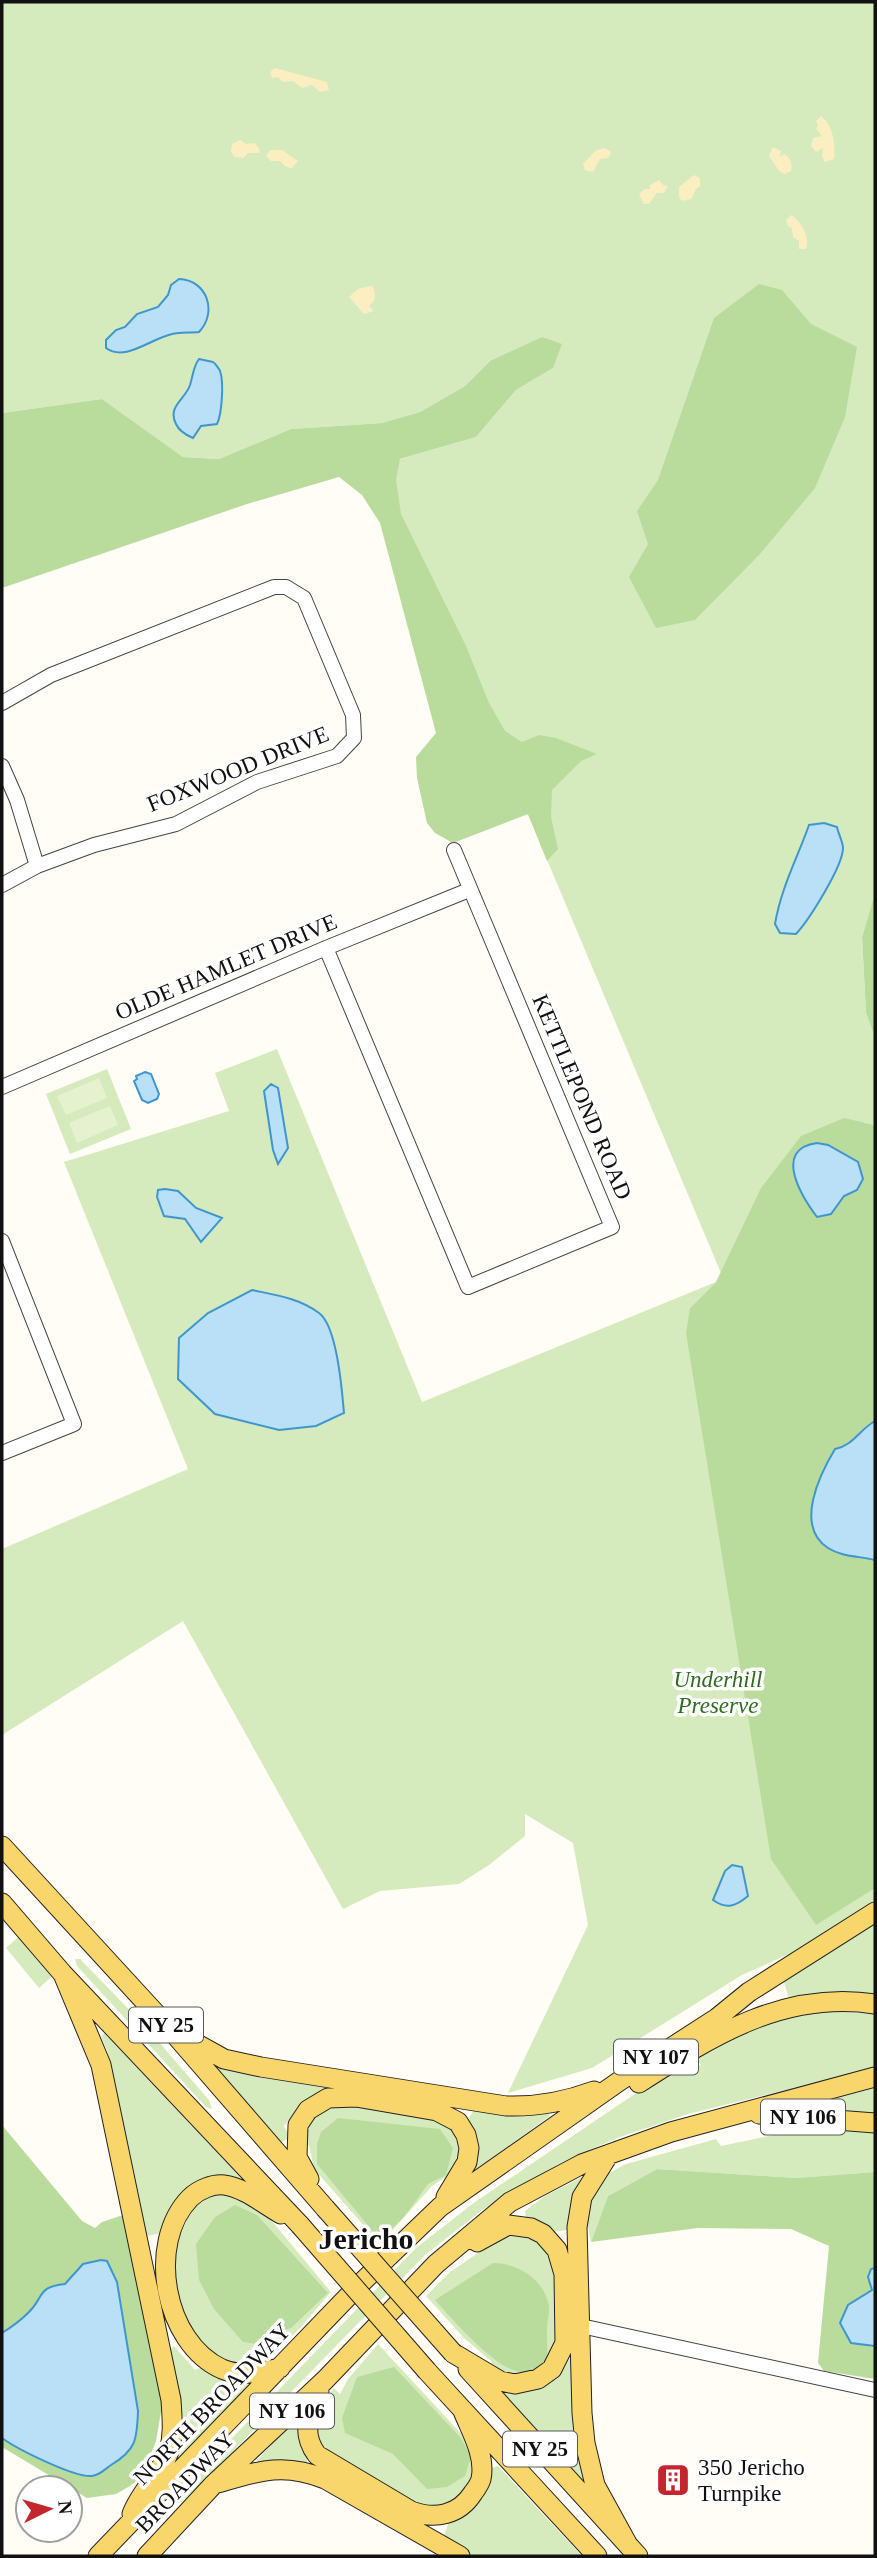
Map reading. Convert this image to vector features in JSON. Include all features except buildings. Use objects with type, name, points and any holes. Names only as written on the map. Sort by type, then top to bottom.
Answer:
[{"type":"main road","name":"NY 25","points":[[5,1855],[170,2029],[453,2353],[633,2550]]},
{"type":"main road","name":"NY 25","points":[[2,1903],[63,1974],[300,2225],[427,2371],[597,2556]]},
{"type":"main road","name":"NY 107","points":[[360,2284],[440,2207],[621,2080],[717,2018],[748,1992],[875,1912]]},
{"type":"main road","points":[[63,1974],[101,2065],[171,2400],[173,2430],[168,2453],[138,2500],[127,2527]]},
{"type":"main road","name":"NY 106","points":[[360,2284],[450,2213],[689,2051],[744,2022],[800,2004],[875,2004]]},
{"type":"main road","points":[[170,2029],[224,2059],[241,2063],[506,2105],[522,2106],[574,2098],[621,2080]]},
{"type":"main road","points":[[744,2113],[875,2077]]},
{"type":"main road","points":[[325,2208],[298,2157],[298,2125],[308,2110],[328,2098],[342,2096],[437,2111],[458,2122],[466,2135],[469,2148],[467,2162],[440,2207]]},
{"type":"main road","name":"NY 106","points":[[436,2264],[510,2202],[582,2164],[671,2132],[744,2113],[875,2123]]},
{"type":"main road","points":[[609,2154],[582,2197],[577,2227],[585,2443],[595,2485],[633,2550]]},
{"type":"main road","points":[[280,2368],[250,2374],[222,2369],[205,2358],[194,2346],[178,2321],[170,2301],[165,2265],[167,2242],[181,2208],[197,2191],[215,2185],[234,2187],[300,2225]]},
{"type":"main road","points":[[436,2264],[456,2256],[490,2233],[508,2225],[531,2228],[543,2234],[558,2250],[563,2263],[565,2343],[552,2369],[538,2379],[515,2384],[500,2381],[453,2353]]},
{"type":"main road","name":"BROADWAY","points":[[147,2556],[213,2485],[325,2380],[436,2264]]},
{"type":"main road","name":"NORTH BROADWAY","points":[[98,2556],[360,2284]]},
{"type":"main road","points":[[325,2380],[312,2405],[306,2430],[312,2448],[331,2465],[422,2515],[434,2516],[454,2511],[467,2501],[481,2480],[480,2452],[463,2411]]},
{"type":"main road","points":[[213,2485],[263,2470],[306,2471],[325,2479],[460,2556]]},
{"type":"street","name":"FOXWOOD DRIVE","points":[[2,703],[64,670],[274,587],[286,587],[304,598],[309,607],[353,715],[354,738],[337,756],[257,782],[176,824],[94,845],[37,866],[2,886]]},
{"type":"street","points":[[2,766],[17,800],[37,866]]},
{"type":"street","name":"KETTLEPOND ROAD","points":[[326,948],[468,1287],[612,1227],[454,850]]},
{"type":"street","name":"OLDE HAMLET DRIVE","points":[[2,1087],[326,948],[469,890]]},
{"type":"street","points":[[2,1241],[74,1424],[2,1453]]},
{"type":"street","points":[[581,2326],[875,2390]]},
{"type":"green space","name":"Underhill Preserve","points":[[2,2],[875,2],[875,893],[862,937],[866,1013],[875,1038],[875,1125],[863,1122],[875,1145],[875,1902],[807,1946],[742,1975],[592,2068],[508,2093],[588,1925],[573,1843],[525,1814],[525,1836],[489,1865],[459,1884],[380,1891],[343,1909],[183,1621],[2,1735],[2,1549],[188,1469],[64,1162],[229,1111],[215,1073],[277,1049],[422,1402],[716,1282],[690,1308],[793,1506],[721,1273],[513,779],[373,467],[476,437],[516,390],[553,368],[490,361],[465,386],[420,412],[382,423],[291,429],[219,459],[183,457],[102,399],[2,413]]},
{"type":"green space","points":[[759,284],[782,290],[811,324],[857,347],[845,417],[815,488],[759,555],[695,620],[656,628],[629,577],[648,544],[637,511],[658,480],[714,318]]},
{"type":"green space","points":[[542,337],[562,344],[553,368],[516,390],[476,437],[400,459],[396,480],[401,514],[466,646],[489,703],[505,731],[522,742],[539,735],[556,738],[597,754],[581,761],[552,790],[551,817],[558,849],[547,861],[528,814],[453,843],[435,833],[427,823],[417,778],[416,757],[436,733],[380,523],[362,495],[339,477],[247,504],[2,588],[2,413],[102,399],[183,457],[219,459],[291,429],[382,423],[420,412],[465,386],[490,361]]},
{"type":"green space","points":[[875,893],[875,1038],[866,1013],[862,937]]},
{"type":"green space","points":[[107,1069],[131,1129],[70,1154],[46,1094]]},
{"type":"green space","points":[[99,1078],[107,1098],[66,1115],[57,1096]]},
{"type":"green space","points":[[110,1106],[118,1125],[77,1143],[69,1123]]},
{"type":"green space","points":[[844,1118],[875,1125],[875,1421],[851,1441],[834,1449],[813,1496],[812,1521],[826,1547],[845,1555],[875,1560],[875,1888],[816,1925],[771,1859],[686,1333],[690,1308],[716,1282],[761,1188],[801,1136]],"holes":[[[828,1145],[858,1162],[857,1190],[844,1196],[831,1214]]]},
{"type":"green space","points":[[875,1922],[875,1997],[827,1994],[789,1999],[784,1982]]},
{"type":"green space","points":[[25,1931],[59,1970],[39,1988],[6,1948]]},
{"type":"green space","points":[[75,1959],[80,1959],[145,2026],[209,2100],[212,2109],[206,2107],[77,1966]]},
{"type":"green space","points":[[826,2011],[875,2014],[875,2068],[688,2114],[617,2138],[562,2162],[482,2210],[425,2255],[200,2485],[179,2504],[175,2500],[416,2248],[475,2202],[645,2087],[687,2067],[701,2065],[694,2055],[767,2021]]},
{"type":"green space","points":[[104,2033],[244,2181],[241,2184],[223,2177],[163,2233],[146,2236],[107,2050],[101,2036]]},
{"type":"green space","points":[[202,2053],[343,2087],[306,2100],[284,2126],[288,2133],[282,2146]]},
{"type":"green space","points":[[875,2082],[875,2115],[801,2108],[802,2103]]},
{"type":"green space","points":[[347,2103],[444,2120],[456,2128],[465,2149],[452,2173],[432,2186],[380,2244],[314,2169],[309,2145],[305,2144],[308,2127],[317,2115],[330,2107]]},
{"type":"green space","points":[[475,2108],[546,2112],[550,2116],[475,2170],[471,2166],[468,2120]]},
{"type":"green space","points":[[338,2118],[440,2129],[453,2148],[446,2175],[428,2184],[404,2217],[380,2240],[317,2164],[317,2144],[321,2132]]},
{"type":"green space","points":[[2,2125],[82,2221],[95,2228],[102,2222],[123,2215],[161,2396],[156,2441],[143,2475],[116,2494],[87,2498],[84,2496],[84,2474],[47,2474],[2,2447],[2,2438],[24,2452],[48,2462],[98,2474],[117,2462],[129,2449],[136,2434],[138,2411],[117,2282],[83,2264],[65,2284],[45,2290],[28,2313],[2,2333]]},
{"type":"green space","points":[[807,2128],[875,2132],[875,2172],[796,2178],[657,2169],[608,2196],[591,2242],[587,2204],[607,2174],[626,2164],[716,2139],[721,2146]]},
{"type":"green space","points":[[657,2169],[796,2178],[875,2172],[875,2268],[871,2269],[868,2277],[872,2290],[848,2305],[870,2347],[875,2346],[875,2379],[824,2371],[818,2363],[829,2246],[791,2229],[698,2228],[591,2242],[608,2196]]},
{"type":"green space","points":[[588,2174],[573,2229],[554,2232],[526,2218],[525,2211],[545,2196]]},
{"type":"green space","points":[[227,2190],[261,2208],[331,2292],[297,2332],[277,2350],[257,2362],[240,2365],[225,2361],[200,2339],[182,2308],[174,2277],[177,2248],[192,2209],[206,2194]]},
{"type":"green space","points":[[235,2205],[257,2215],[328,2293],[291,2328],[274,2334],[259,2344],[243,2342],[214,2309],[199,2280],[196,2244],[215,2217]]},
{"type":"green space","points":[[503,2232],[521,2233],[541,2241],[557,2265],[558,2345],[552,2361],[523,2378],[494,2372],[491,2361],[464,2338],[426,2296],[450,2272],[478,2253],[490,2239]]},
{"type":"green space","points":[[493,2263],[520,2269],[536,2281],[546,2296],[549,2309],[544,2366],[523,2372],[501,2364],[476,2344],[435,2300]]},
{"type":"green space","points":[[378,2344],[468,2441],[476,2474],[465,2494],[447,2506],[427,2508],[326,2453],[315,2436],[315,2420],[322,2404],[334,2388],[340,2394],[348,2379]]},
{"type":"green space","points":[[174,2346],[195,2370],[204,2366],[244,2380],[249,2386],[169,2471],[168,2351]]},
{"type":"green space","points":[[575,2350],[590,2480],[585,2483],[496,2389],[553,2378],[557,2380]]},
{"type":"green space","points":[[394,2367],[460,2437],[471,2456],[465,2476],[447,2487],[427,2489],[393,2454],[345,2433],[342,2418],[357,2377]]},
{"type":"green space","points":[[301,2413],[310,2457],[307,2464],[259,2465],[257,2460]]},
{"type":"green space","points":[[498,2466],[582,2556],[474,2556],[443,2538],[449,2522],[467,2513],[479,2502],[487,2488],[492,2468]]},
{"type":"sand","points":[[275,68],[327,82],[329,90],[320,92],[312,85],[302,88],[293,81],[283,82],[278,77],[272,78],[270,72]]},
{"type":"sand","points":[[821,116],[833,136],[834,159],[825,162],[822,156],[823,148],[816,152],[811,146],[813,138],[822,136],[816,129],[816,121]]},
{"type":"sand","points":[[240,140],[246,144],[255,143],[259,153],[248,153],[243,158],[235,157],[231,152],[232,144]]},
{"type":"sand","points":[[773,147],[781,151],[780,157],[784,154],[789,159],[791,171],[785,174],[780,172],[769,156]]},
{"type":"sand","points":[[604,148],[610,151],[608,158],[600,159],[593,172],[585,170],[583,164],[595,151]]},
{"type":"sand","points":[[270,150],[282,150],[298,161],[292,168],[286,167],[280,161],[271,161],[266,156]]},
{"type":"sand","points":[[694,175],[700,178],[700,186],[691,199],[682,201],[679,187]]},
{"type":"sand","points":[[659,180],[668,186],[664,193],[657,193],[649,204],[644,204],[639,194],[650,189],[650,185]]},
{"type":"sand","points":[[791,215],[804,229],[806,249],[799,249],[799,241],[793,237],[792,228],[788,226],[786,220]]},
{"type":"sand","points":[[373,287],[375,295],[369,306],[374,311],[364,314],[349,297],[358,289]]},
{"type":"water","points":[[179,279],[197,285],[207,298],[208,315],[199,332],[172,334],[129,351],[113,352],[106,348],[106,340],[116,330],[125,327],[137,314],[158,307],[168,295],[171,285]]},
{"type":"water","points":[[199,359],[213,362],[220,370],[222,398],[217,424],[201,426],[193,438],[179,429],[174,412],[188,390]]},
{"type":"water","points":[[824,823],[837,827],[843,848],[842,856],[817,905],[796,934],[780,933],[775,924],[778,911],[809,825]]},
{"type":"water","points":[[145,1072],[151,1074],[159,1094],[157,1099],[148,1103],[142,1100],[134,1081],[136,1076]]},
{"type":"water","points":[[271,1084],[278,1088],[288,1148],[278,1164],[273,1150],[264,1091]]},
{"type":"water","points":[[817,1143],[828,1145],[858,1162],[863,1179],[857,1190],[844,1196],[831,1214],[817,1217],[804,1198],[794,1175],[793,1164],[796,1154],[803,1147]]},
{"type":"water","points":[[158,1190],[178,1191],[196,1208],[222,1218],[201,1242],[185,1219],[164,1216],[157,1197]]},
{"type":"water","points":[[252,1290],[303,1304],[319,1313],[325,1320],[338,1359],[344,1413],[316,1426],[279,1430],[215,1414],[178,1379],[179,1338],[208,1313]]},
{"type":"water","points":[[875,1421],[875,1560],[845,1555],[828,1548],[818,1538],[811,1514],[817,1486],[835,1449],[852,1441]]},
{"type":"water","points":[[732,1865],[742,1867],[748,1896],[727,1906],[713,1900],[725,1871]]},
{"type":"water","points":[[107,2261],[117,2282],[138,2411],[136,2437],[130,2449],[119,2460],[92,2476],[60,2468],[2,2438],[2,2333],[28,2313],[45,2290],[65,2284],[83,2264]]},
{"type":"water","points":[[875,2268],[875,2346],[851,2343],[840,2323],[848,2305],[872,2290],[868,2277],[871,2269]]},
{"type":"place","name":"350 Jericho Turnpike","points":[[673,2480]]},
{"type":"district","name":"Jericho","points":[[366,2238]]}]
